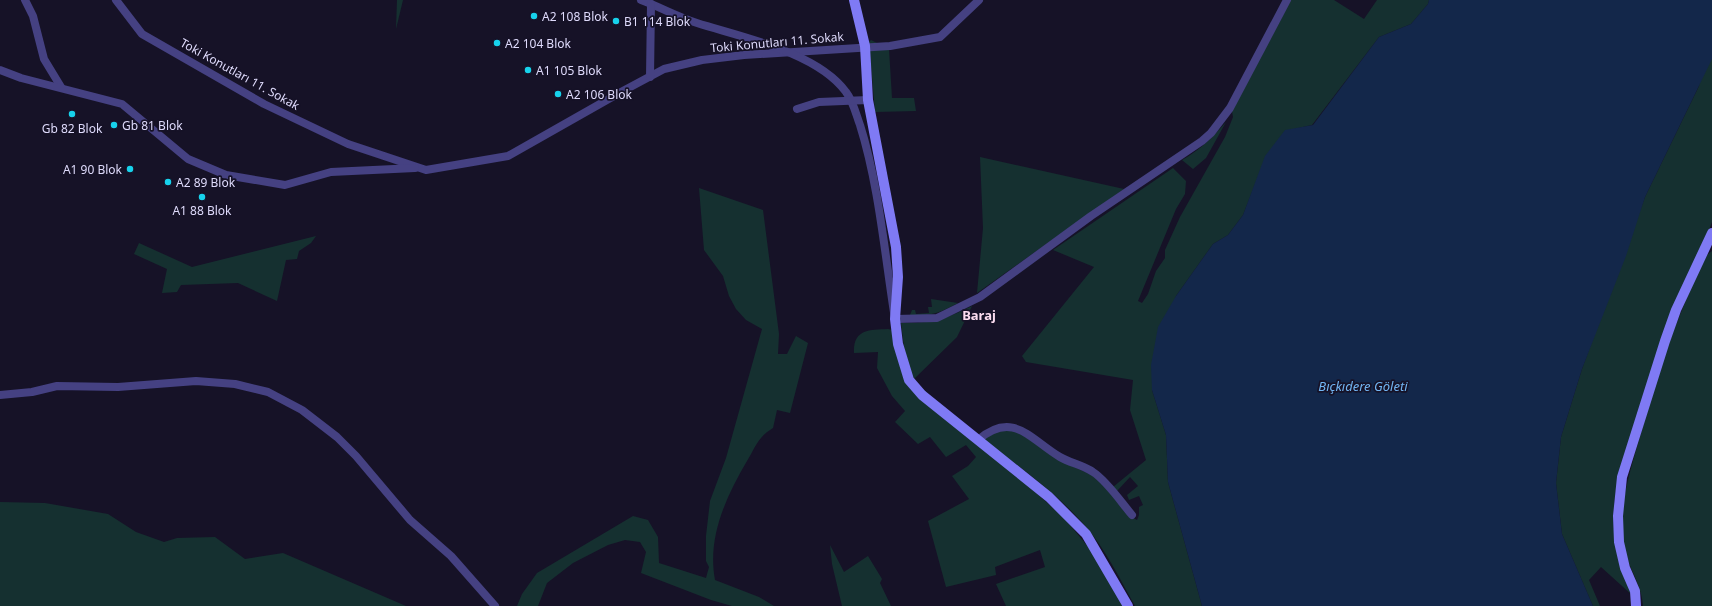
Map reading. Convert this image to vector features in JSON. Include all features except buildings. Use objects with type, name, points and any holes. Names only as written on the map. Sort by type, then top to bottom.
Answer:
[{"type":"street","points":[[25,0],[34,16],[44,58],[61,87]]},
{"type":"street","name":"Toki Konutları 11. Sokak","points":[[116,0],[142,34],[264,104],[348,144],[426,170],[508,156],[664,69],[702,60],[744,55],[788,53],[865,46],[890,46],[940,37],[979,0]]},
{"type":"street","points":[[641,0],[695,23],[743,36],[788,53],[825,72],[846,91],[852,102],[862,133],[874,183],[898,344],[909,380],[922,395],[1049,497],[1086,534],[1128,606]]},
{"type":"street","points":[[854,0],[865,46],[868,100],[896,247],[898,277],[895,319]]},
{"type":"street","points":[[895,319],[937,318],[980,297],[1091,216],[1202,141],[1211,133],[1230,108],[1287,0]]},
{"type":"street","points":[[650,77],[651,4]]},
{"type":"street","points":[[0,70],[21,78],[61,87],[122,104],[188,159],[226,175],[285,185],[330,172],[420,168]]},
{"type":"street","points":[[797,109],[819,102],[852,102],[868,100]]},
{"type":"street","points":[[1636,606],[1635,591],[1625,568],[1619,542],[1618,516],[1622,477],[1676,310],[1712,233]]},
{"type":"street","points":[[0,394],[32,392],[57,386],[118,387],[196,381],[235,384],[268,392],[302,410],[337,437],[356,456],[410,520],[451,556],[495,606]]},
{"type":"street","points":[[978,440],[987,432],[996,428],[1015,428],[1026,432],[1061,458],[1081,465],[1095,473],[1132,515]]},
{"type":"green space","points":[[397,0],[403,0],[396,29]]},
{"type":"green space","points":[[1291,0],[1334,0],[1364,19],[1377,0],[1429,0],[1428,4],[1411,24],[1379,37],[1312,125],[1285,131],[1259,174],[1243,215],[1228,235],[1213,244],[1176,296],[1152,390],[1166,435],[1168,482],[1202,606],[1135,606],[1105,553],[1083,523],[1042,485],[984,439],[997,431],[1015,430],[1065,463],[1092,475],[1130,516],[1137,520],[1139,515],[1139,507],[1143,505],[1139,496],[1129,500],[1127,495],[1138,486],[1130,477],[1117,491],[1113,487],[1146,460],[1130,410],[1133,380],[1026,362],[1022,356],[1094,267],[1053,250],[1173,168],[1186,181],[1185,194],[1176,209],[1138,301],[1142,303],[1148,294],[1156,271],[1165,258],[1165,250],[1180,217],[1225,137],[1233,117],[1232,111]]},
{"type":"green space","points":[[1712,0],[1712,222],[1620,471],[1616,488],[1614,504],[1614,534],[1620,563],[1632,595],[1601,567],[1589,580],[1600,606],[1593,606],[1562,534],[1556,483],[1561,437],[1582,369],[1645,197],[1699,86]]},
{"type":"green space","points":[[871,40],[889,49],[892,98],[914,98],[916,111],[875,112],[869,42]]},
{"type":"green space","points":[[1226,122],[1206,158],[1193,169],[1182,160],[1206,143]]},
{"type":"green space","points":[[980,157],[1124,189],[977,293],[983,228]]},
{"type":"green space","points":[[699,188],[763,210],[779,334],[778,354],[787,354],[796,336],[808,343],[790,413],[777,410],[773,428],[761,438],[755,446],[726,503],[716,533],[714,548],[713,564],[715,580],[759,597],[774,606],[732,606],[711,600],[641,573],[646,552],[640,542],[625,540],[608,545],[573,563],[547,583],[538,606],[517,606],[522,594],[537,573],[633,516],[648,520],[658,537],[659,563],[706,578],[709,567],[706,561],[706,536],[710,501],[726,458],[762,329],[746,320],[736,309],[729,296],[723,276],[704,250]]},
{"type":"green space","points":[[316,236],[311,243],[299,251],[297,259],[286,260],[277,301],[238,283],[181,285],[177,292],[162,293],[167,269],[134,254],[139,243],[192,267]]},
{"type":"green space","points":[[1712,251],[1712,606],[1643,606],[1640,589],[1626,557],[1622,540],[1622,513],[1624,500],[1633,459],[1670,340],[1694,282],[1707,255]]},
{"type":"green space","points":[[931,299],[958,303],[935,313],[910,315],[912,310],[915,310],[916,314],[929,313],[928,307],[932,307]]},
{"type":"green space","points":[[972,306],[957,337],[914,379],[911,375],[904,347],[901,323],[938,320]]},
{"type":"green space","points":[[888,329],[892,330],[901,369],[1065,519],[1094,554],[1123,606],[1006,606],[996,584],[1045,567],[1040,550],[995,567],[996,575],[946,587],[928,521],[969,499],[952,476],[968,466],[976,457],[966,445],[946,457],[930,437],[918,444],[895,422],[905,411],[892,396],[877,368],[878,352],[854,353],[854,345],[859,335],[864,332]]},
{"type":"green space","points":[[0,502],[45,503],[108,514],[136,532],[164,542],[177,538],[215,537],[245,559],[283,553],[406,606],[0,606]]},
{"type":"green space","points":[[830,545],[844,572],[868,556],[882,579],[880,583],[891,606],[842,606],[832,564]]},
{"type":"water","name":"Bıçkıdere Göleti","points":[[1429,0],[1712,0],[1712,59],[1645,197],[1626,256],[1582,369],[1561,437],[1556,483],[1562,534],[1593,606],[1202,606],[1168,482],[1166,435],[1152,390],[1151,365],[1158,327],[1176,296],[1213,244],[1228,235],[1243,215],[1265,156],[1285,130],[1313,125],[1379,37],[1411,24],[1428,4]]},
{"type":"place","name":"A2 108 Blok","points":[[534,16]]},
{"type":"place","name":"B1 114 Blok","points":[[616,21]]},
{"type":"place","name":"A2 104 Blok","points":[[497,43]]},
{"type":"place","name":"A1 105 Blok","points":[[528,70]]},
{"type":"place","name":"A2 106 Blok","points":[[558,94]]},
{"type":"place","name":"Gb 82 Blok","points":[[72,114]]},
{"type":"place","name":"Gb 81 Blok","points":[[114,125]]},
{"type":"place","name":"A1 90 Blok","points":[[130,169]]},
{"type":"place","name":"A2 89 Blok","points":[[168,182]]},
{"type":"place","name":"A1 88 Blok","points":[[202,197]]},
{"type":"district","name":"Baraj","points":[[979,315]]}]
